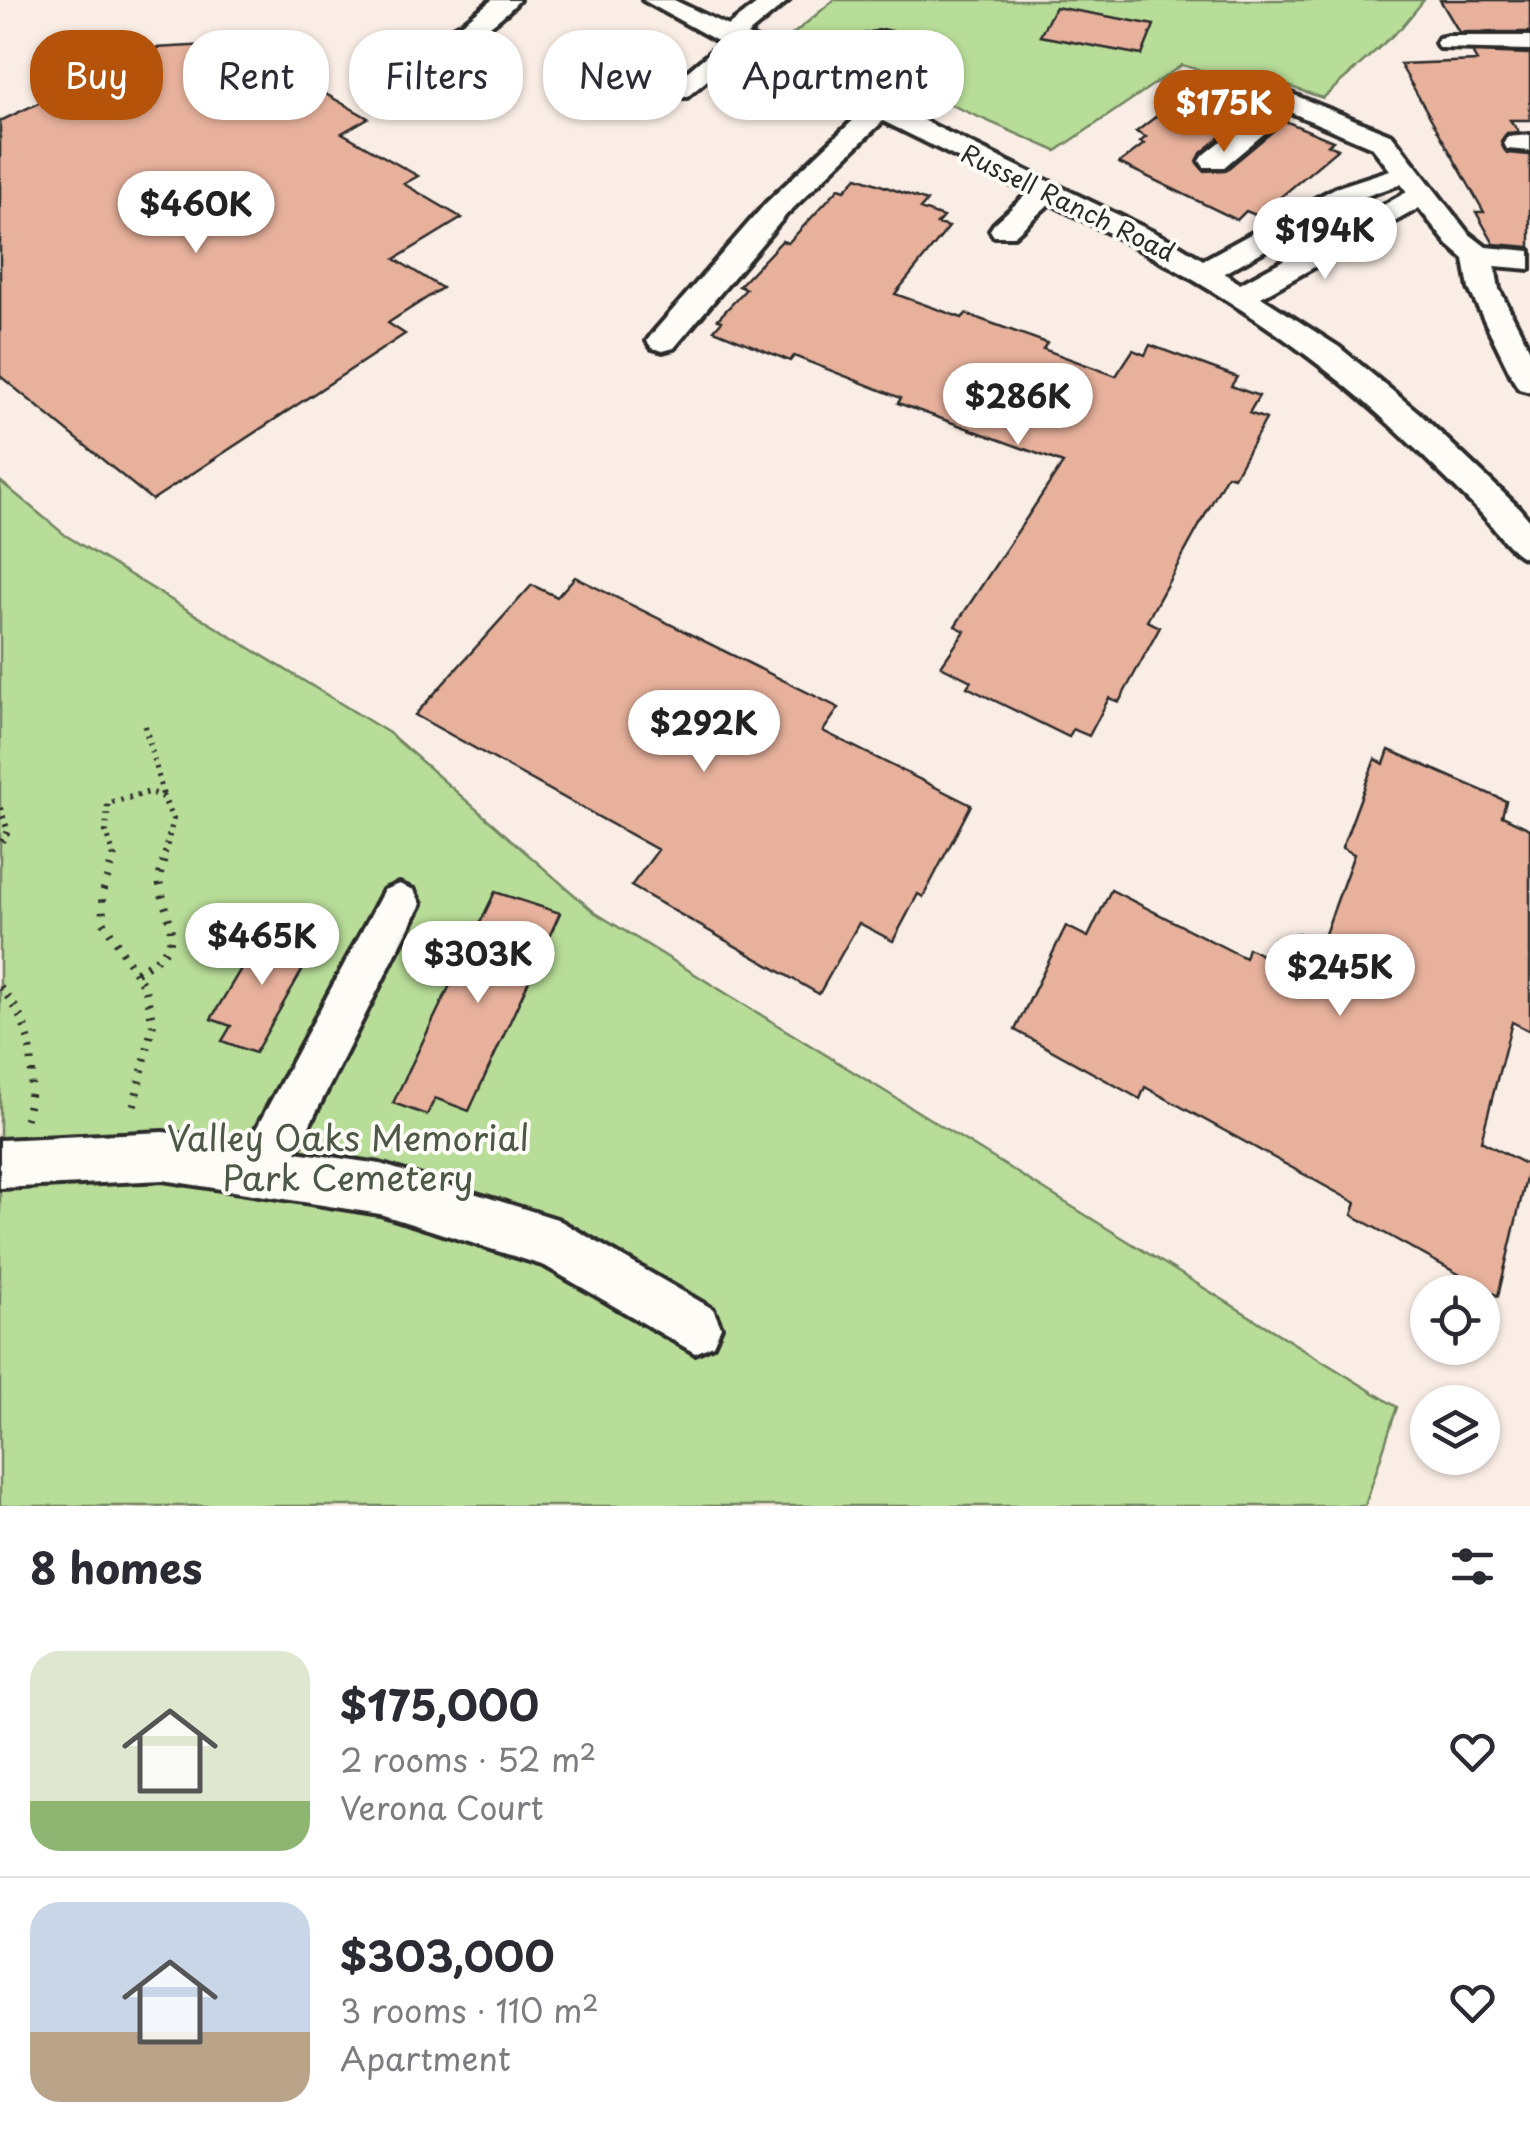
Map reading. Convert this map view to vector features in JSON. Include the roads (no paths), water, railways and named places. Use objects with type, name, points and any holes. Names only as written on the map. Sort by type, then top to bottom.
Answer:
[{"type":"street","points":[[418,30],[470,0]]},
{"type":"street","points":[[468,30],[507,0]]},
{"type":"street","name":"Russell Ranch Road","points":[[654,0],[714,30]]},
{"type":"street","points":[[745,30],[777,0]]},
{"type":"street","points":[[1448,43],[1530,43]]},
{"type":"street","points":[[687,84],[707,65]]},
{"type":"street","points":[[1258,89],[1382,141],[1458,239],[1478,255],[1530,260]]},
{"type":"street","points":[[1214,160],[1288,101]]},
{"type":"street","points":[[664,341],[776,209],[869,120]]},
{"type":"street","name":"Russell Ranch Road","points":[[899,120],[1162,247],[1328,355],[1406,420],[1507,517],[1530,546]]},
{"type":"street","points":[[1202,273],[1326,204],[1376,181],[1415,183]]},
{"type":"street","points":[[1239,297],[1364,226],[1415,183]]},
{"type":"street","points":[[1004,230],[1046,192]]},
{"type":"street","points":[[1326,204],[1364,226]]},
{"type":"street","points":[[1478,255],[1484,289],[1530,380]]},
{"type":"street","points":[[260,1172],[399,904]]},
{"type":"street","points":[[7,1163],[163,1156],[380,1190],[557,1244],[695,1327]]},
{"type":"park label","name":"Valley Oaks Memorial Park Cemetery","points":[[348,1159]]}]
